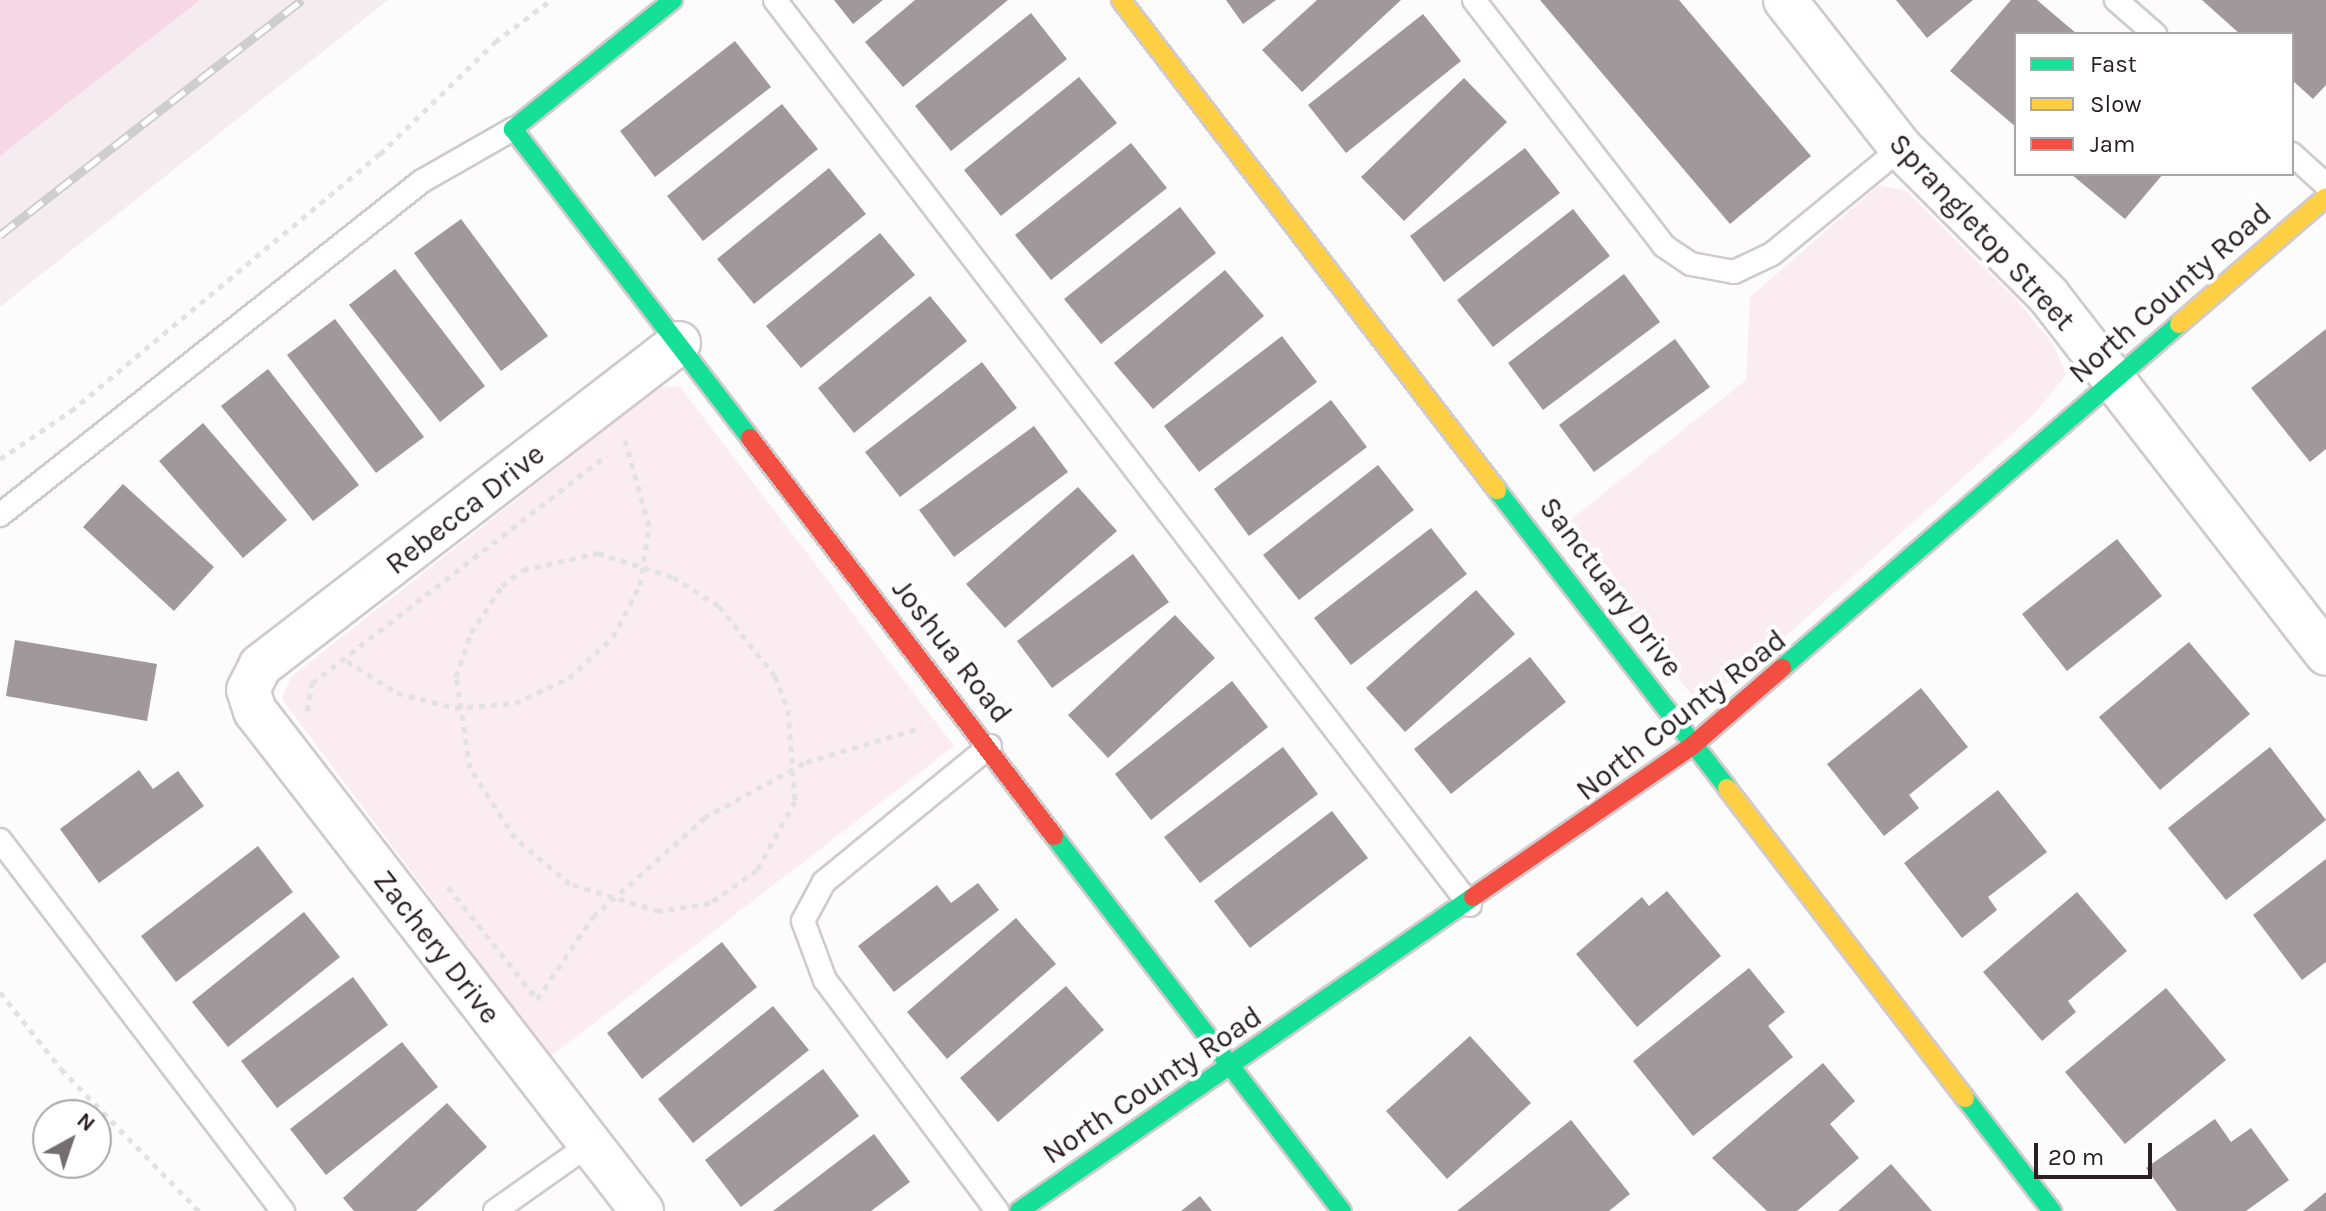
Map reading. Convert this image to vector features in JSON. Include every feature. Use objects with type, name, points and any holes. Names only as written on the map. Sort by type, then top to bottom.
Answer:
[{"type":"street","points":[[513,129],[673,0]]},
{"type":"street","name":"Sanctuary Drive","points":[[1121,0],[2052,1211]]},
{"type":"street","name":"Sprangletop Street","points":[[1785,0],[1901,148],[2048,295],[2326,654]]},
{"type":"street","name":"Joshua Road","points":[[513,129],[990,746],[1342,1211]]},
{"type":"street","name":"North County Road","points":[[1019,1211],[1229,1065],[1470,905],[1693,745],[2326,197]]},
{"type":"street","name":"Rebecca Drive","points":[[251,675],[679,343]]},
{"type":"street","name":"Zachery Drive","points":[[251,675],[255,711],[642,1211]]},
{"type":"lane","points":[[775,0],[1470,905]]},
{"type":"lane","points":[[1474,0],[1664,246],[1691,264],[1734,272],[1772,254],[1901,148]]},
{"type":"lane","points":[[2116,0],[2153,32]]},
{"type":"lane","points":[[0,515],[422,181],[513,129]]},
{"type":"lane","points":[[2294,156],[2326,185]]},
{"type":"lane","points":[[990,746],[824,882],[803,921],[825,980],[997,1211]]},
{"type":"lane","points":[[0,840],[283,1211]]},
{"type":"lane","points":[[495,1211],[590,1144]]},
{"type":"path","points":[[0,459],[71,411],[356,174],[495,42],[551,0]]},
{"type":"path","points":[[316,722],[307,710],[312,683],[347,661],[638,431]]},
{"type":"path","points":[[347,661],[397,693],[458,708],[515,703],[569,678],[613,637],[644,566],[645,497],[625,440]]},
{"type":"path","points":[[598,553],[644,566],[701,592],[734,623],[775,676],[796,767],[795,801],[778,843],[736,888],[681,909],[609,901],[570,884],[515,838],[470,768],[458,708],[456,677],[471,633],[502,586],[523,570],[598,553]]},
{"type":"path","points":[[907,716],[954,775]]},
{"type":"path","points":[[441,878],[537,999],[609,901],[704,818],[796,767],[917,729]]},
{"type":"path","points":[[0,992],[61,1069],[199,1211]]},
{"type":"shaded area","points":[[0,0],[200,0],[0,156]]},
{"type":"shaded area","points":[[200,0],[388,0],[0,307],[0,156]]},
{"type":"shaded area","points":[[1879,185],[1906,191],[2014,297],[2053,344],[2066,375],[2034,414],[1758,661],[1705,699],[1692,696],[1561,527],[1746,380],[1750,297]]},
{"type":"shaded area","points":[[661,386],[680,387],[954,746],[550,1057],[282,699],[291,677]]},
{"type":"building","points":[[834,0],[883,0],[853,24]]},
{"type":"building","points":[[915,0],[1008,0],[903,87],[865,42]]},
{"type":"building","points":[[1226,0],[1276,0],[1243,24]]},
{"type":"building","points":[[1317,0],[1401,0],[1302,92],[1262,50]]},
{"type":"building","points":[[1540,0],[1679,0],[1811,156],[1730,224]]},
{"type":"building","points":[[1896,0],[1973,0],[1927,38]]},
{"type":"building","points":[[2011,0],[2037,0],[2075,32],[2014,32],[2014,125],[1950,71]]},
{"type":"building","points":[[2202,0],[2326,0],[2326,85],[2313,99],[2294,82],[2294,32],[2238,32]]},
{"type":"building","points":[[1031,13],[1067,59],[951,151],[915,106]]},
{"type":"building","points":[[1423,14],[1461,61],[1346,153],[1308,105]]},
{"type":"building","points":[[735,41],[771,87],[655,177],[620,131]]},
{"type":"building","points":[[1079,77],[1117,123],[1001,216],[964,170]]},
{"type":"building","points":[[1464,78],[1507,122],[1404,221],[1361,177]]},
{"type":"building","points":[[782,104],[818,149],[703,241],[667,196]]},
{"type":"building","points":[[1131,143],[1167,188],[1051,280],[1015,235]]},
{"type":"building","points":[[1525,148],[1560,193],[1444,282],[1410,236]]},
{"type":"building","points":[[829,168],[866,214],[754,304],[717,259]]},
{"type":"building","points":[[2073,176],[2161,176],[2125,219]]},
{"type":"building","points":[[1180,207],[1216,253],[1101,344],[1064,299]]},
{"type":"building","points":[[1573,209],[1610,256],[1493,347],[1457,300]]},
{"type":"building","points":[[461,219],[548,336],[501,371],[414,253]]},
{"type":"building","points":[[880,233],[915,275],[801,368],[766,326]]},
{"type":"building","points":[[395,269],[485,386],[440,422],[349,305]]},
{"type":"building","points":[[1225,270],[1264,316],[1153,409],[1114,363]]},
{"type":"building","points":[[1624,274],[1660,322],[1543,410],[1508,363]]},
{"type":"building","points":[[930,296],[967,341],[854,433],[818,388]]},
{"type":"building","points":[[335,319],[424,437],[376,473],[287,355]]},
{"type":"building","points":[[2326,329],[2326,449],[2310,462],[2251,388]]},
{"type":"building","points":[[1282,336],[1317,382],[1199,472],[1164,426]]},
{"type":"building","points":[[1675,339],[1710,387],[1594,472],[1559,425]]},
{"type":"building","points":[[982,362],[1017,408],[900,497],[865,452]]},
{"type":"building","points":[[268,369],[359,485],[313,521],[221,406]]},
{"type":"building","points":[[1331,400],[1367,447],[1249,536],[1214,489]]},
{"type":"building","points":[[203,423],[287,520],[243,558],[159,461]]},
{"type":"building","points":[[1034,426],[1068,472],[954,557],[919,510]]},
{"type":"building","points":[[1378,465],[1414,510],[1299,600],[1263,555]]},
{"type":"building","points":[[123,484],[214,567],[174,611],[83,527]]},
{"type":"building","points":[[1078,487],[1117,531],[1005,628],[966,584]]},
{"type":"building","points":[[1431,528],[1467,574],[1351,665],[1314,618]]},
{"type":"building","points":[[2117,539],[2162,596],[2067,671],[2022,614]]},
{"type":"building","points":[[1133,554],[1169,602],[1052,688],[1017,641]]},
{"type":"building","points":[[1476,590],[1515,634],[1405,732],[1366,688]]},
{"type":"building","points":[[1175,615],[1215,658],[1108,758],[1068,715]]},
{"type":"building","points":[[15,640],[157,664],[147,721],[6,696]]},
{"type":"building","points":[[2189,642],[2250,714],[2160,790],[2099,717]]},
{"type":"building","points":[[1530,657],[1566,702],[1451,794],[1414,749]]},
{"type":"building","points":[[1232,681],[1268,727],[1151,820],[1115,774]]},
{"type":"building","points":[[1921,688],[1968,747],[1909,795],[1919,808],[1884,836],[1827,764]]},
{"type":"building","points":[[1283,747],[1318,794],[1200,883],[1164,837]]},
{"type":"building","points":[[2270,747],[2326,820],[2226,900],[2168,828]]},
{"type":"building","points":[[139,770],[153,789],[178,771],[204,806],[99,883],[60,829]]},
{"type":"building","points":[[1998,790],[2047,852],[1988,897],[1997,910],[1962,938],[1904,863]]},
{"type":"building","points":[[1332,811],[1368,858],[1250,948],[1214,901]]},
{"type":"building","points":[[258,846],[293,892],[176,982],[141,936]]},
{"type":"building","points":[[2326,859],[2326,962],[2302,980],[2253,915]]},
{"type":"building","points":[[978,883],[999,910],[894,992],[858,946],[937,885],[951,903]]},
{"type":"building","points":[[1667,891],[1721,956],[1637,1027],[1576,954],[1642,897],[1649,906]]},
{"type":"building","points":[[2077,892],[2127,951],[2068,1001],[2076,1012],[2042,1041],[1983,972]]},
{"type":"building","points":[[304,912],[340,957],[228,1047],[192,1002]]},
{"type":"building","points":[[1016,918],[1056,964],[947,1059],[907,1012]]},
{"type":"building","points":[[722,942],[757,987],[642,1079],[607,1033]]},
{"type":"building","points":[[1749,968],[1785,1012],[1768,1026],[1793,1057],[1693,1136],[1633,1061]]},
{"type":"building","points":[[353,977],[388,1025],[277,1108],[241,1061]]},
{"type":"building","points":[[1066,986],[1104,1030],[998,1122],[960,1078]]},
{"type":"building","points":[[2166,988],[2226,1060],[2125,1144],[2065,1072]]},
{"type":"building","points":[[773,1006],[809,1050],[693,1143],[658,1099]]},
{"type":"building","points":[[1470,1036],[1531,1103],[1447,1179],[1386,1111]]},
{"type":"building","points":[[402,1042],[438,1087],[326,1175],[290,1129]]},
{"type":"building","points":[[1823,1063],[1855,1101],[1830,1124],[1859,1158],[1797,1211],[1767,1211],[1712,1158]]},
{"type":"building","points":[[823,1069],[859,1116],[741,1207],[705,1160]]},
{"type":"building","points":[[447,1103],[487,1147],[416,1211],[354,1211],[343,1198]]},
{"type":"building","points":[[2215,1119],[2231,1142],[2251,1128],[2289,1180],[2246,1211],[2177,1211],[2146,1168]]},
{"type":"building","points":[[1571,1120],[1630,1194],[1609,1211],[1457,1211]]},
{"type":"building","points":[[874,1134],[910,1182],[871,1211],[773,1211]]},
{"type":"building","points":[[1891,1164],[1932,1211],[1838,1211]]},
{"type":"building","points":[[2326,1192],[2326,1211],[2303,1211]]},
{"type":"building","points":[[1200,1196],[1212,1211],[1181,1211]]},
{"type":"railway","points":[[0,235],[302,0]]},
{"type":"traffic: fast","points":[[673,0],[513,129],[750,438]]},
{"type":"traffic: fast","points":[[1782,668],[2179,324]]},
{"type":"traffic: fast","points":[[1497,490],[1727,788]]},
{"type":"traffic: fast","points":[[1054,836],[1342,1211]]},
{"type":"traffic: fast","points":[[1019,1211],[1473,897]]},
{"type":"traffic: fast","points":[[1965,1098],[2052,1211]]},
{"type":"traffic: slow","points":[[1121,0],[1497,490]]},
{"type":"traffic: slow","points":[[2179,324],[2326,197]]},
{"type":"traffic: slow","points":[[1727,788],[1965,1098]]},
{"type":"traffic: jam","points":[[750,438],[1054,836]]},
{"type":"traffic: jam","points":[[1473,897],[1693,745],[1782,668]]}]
